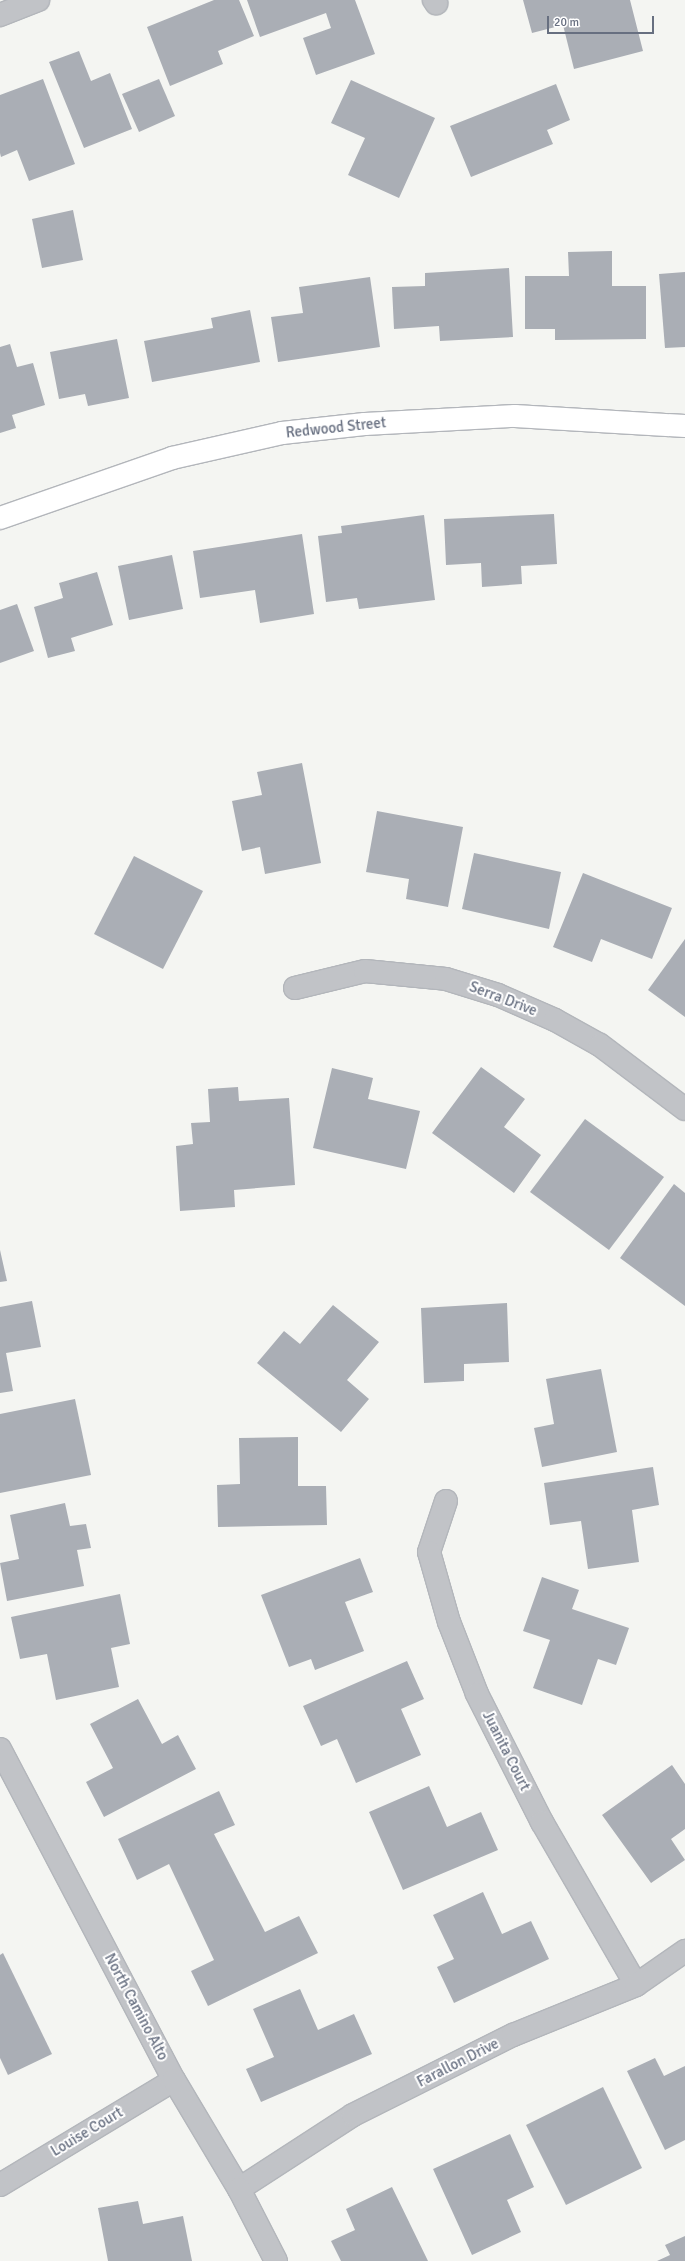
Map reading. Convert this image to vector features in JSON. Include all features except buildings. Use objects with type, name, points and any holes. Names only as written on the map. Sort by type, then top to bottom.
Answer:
[{"type":"main road","name":"Redwood Street","points":[[0,518],[172,458],[282,433],[365,424],[515,416],[685,426]]},
{"type":"street","points":[[0,15],[38,0]]},
{"type":"street","name":"Serra Drive","points":[[295,988],[365,971],[453,981],[498,995],[555,1020],[600,1045],[685,1109]]},
{"type":"street","name":"Juanita Court","points":[[446,1501],[429,1552],[449,1622],[477,1694],[542,1822],[636,1985]]},
{"type":"street","name":"North Camino Alto","points":[[0,1749],[174,2080],[239,2189],[276,2261]]},
{"type":"street","name":"Farallon Drive","points":[[239,2189],[353,2115],[513,2036],[636,1985],[685,1951]]},
{"type":"street","name":"Louise Court","points":[[0,2184],[174,2080]]}]
